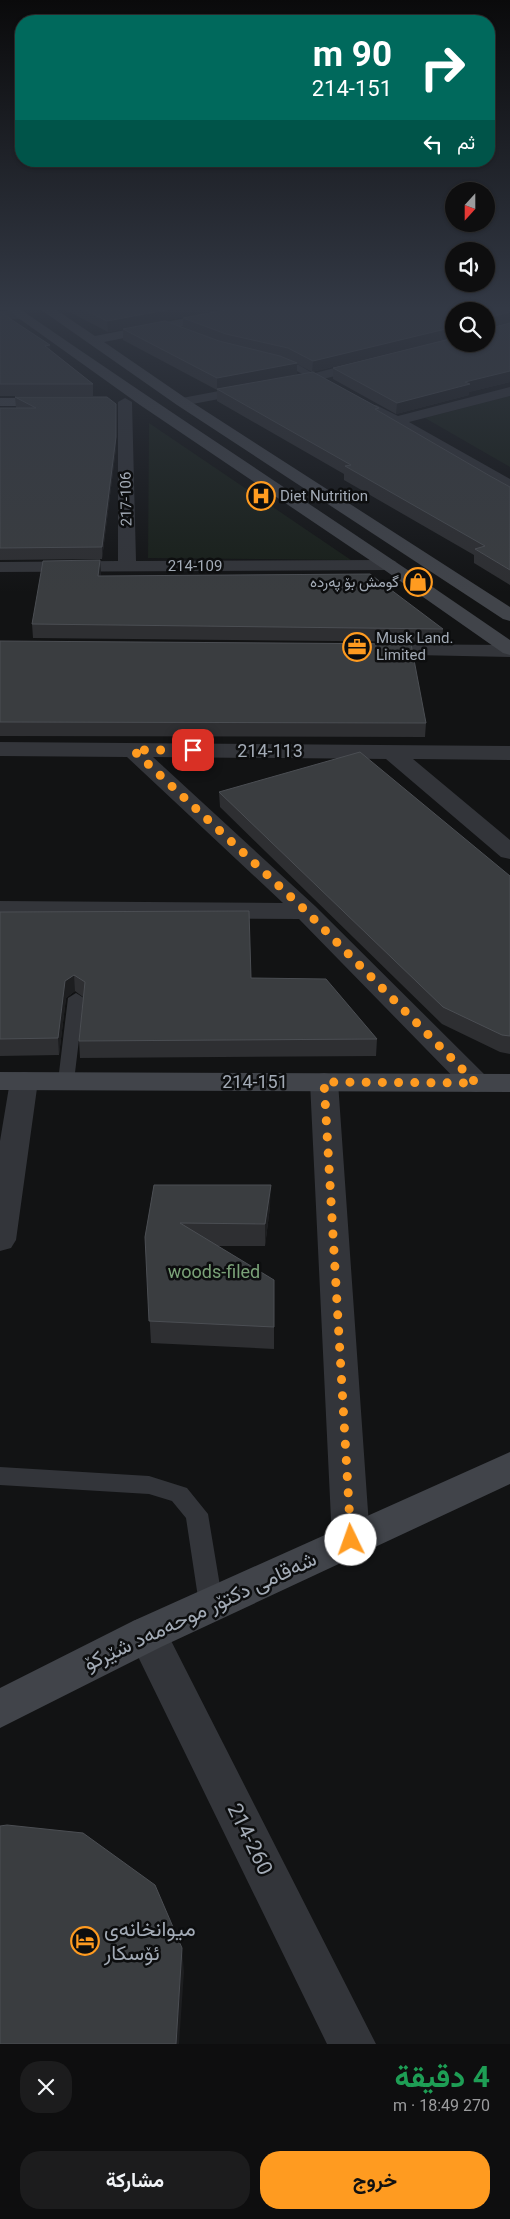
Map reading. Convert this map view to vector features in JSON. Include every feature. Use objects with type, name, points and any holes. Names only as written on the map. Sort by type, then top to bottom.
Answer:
[{"type":"main road","points":[[146,402],[389,565],[510,650]]},
{"type":"main road","points":[[183,402],[510,615]]},
{"type":"main road","name":"214-151","points":[[12,1081],[510,1083]]},
{"type":"main road","name":"شەقامی دکتۆر موحەمەد شێرکۆ","points":[[0,1709],[147,1634],[510,1467]]},
{"type":"street","name":"217-106","points":[[125,402],[127,566]]},
{"type":"street","points":[[396,421],[464,402]]},
{"type":"street","points":[[363,403],[510,486]]},
{"type":"street","name":"214-109","points":[[0,567],[389,565]]},
{"type":"street","points":[[353,649],[510,650]]},
{"type":"street","name":"214-113","points":[[0,749],[510,753]]},
{"type":"street","points":[[133,750],[306,911],[476,1083]]},
{"type":"street","points":[[391,752],[510,852]]},
{"type":"street","points":[[0,909],[306,911]]},
{"type":"street","points":[[0,1240],[12,1081]]},
{"type":"street","points":[[324,1082],[351,1540]]},
{"type":"street","name":"214-260","points":[[147,1634],[352,2044]]},
{"type":"lane","points":[[66,1081],[76,998]]},
{"type":"lane","points":[[0,1476],[149,1486],[179,1494],[197,1514],[211,1604]]},
{"type":"shaded area","points":[[485,402],[510,402],[510,467],[425,418]]},
{"type":"shaded area","points":[[149,423],[351,560],[148,558]]},
{"type":"building","points":[[25,402],[114,402],[116,404],[116,437],[102,547],[0,548],[0,408],[36,408]]},
{"type":"building","points":[[241,402],[369,402],[379,408],[375,409],[510,487],[510,570],[475,549],[485,546],[345,466],[351,465]]},
{"type":"building","points":[[100,560],[98,576],[370,574],[443,629],[32,624],[43,561]]},
{"type":"building","points":[[0,641],[411,644],[426,723],[0,722]]},
{"type":"building","points":[[360,752],[510,876],[510,1036],[502,1035],[443,1007],[219,792]]},
{"type":"building","points":[[249,911],[251,978],[326,979],[377,1039],[79,1041],[85,982],[74,975],[65,981],[58,1038],[0,1039],[0,912]]},
{"type":"building","points":[[154,1185],[271,1185],[265,1224],[180,1223],[274,1280],[274,1327],[149,1321],[145,1237]]},
{"type":"building","name":"میوانخانەی ئۆسکار","points":[[7,1825],[83,1833],[155,1885],[182,1948],[176,2044],[0,2044],[0,1826]]},
{"type":"place","name":"Diet Nutrition","points":[[261,496]]},
{"type":"place","name":"گومش بۆ پەردە","points":[[418,582]]},
{"type":"place","name":"Musk Land. Limited","points":[[357,647]]},
{"type":"place","name":"میوانخانەی ئۆسکار","points":[[85,1941]]},
{"type":"route","points":[[193,750],[133,750],[306,911],[476,1083],[324,1082],[351,1540]]},
{"type":"park label","name":"woods-filed","points":[[214,1272]]}]
